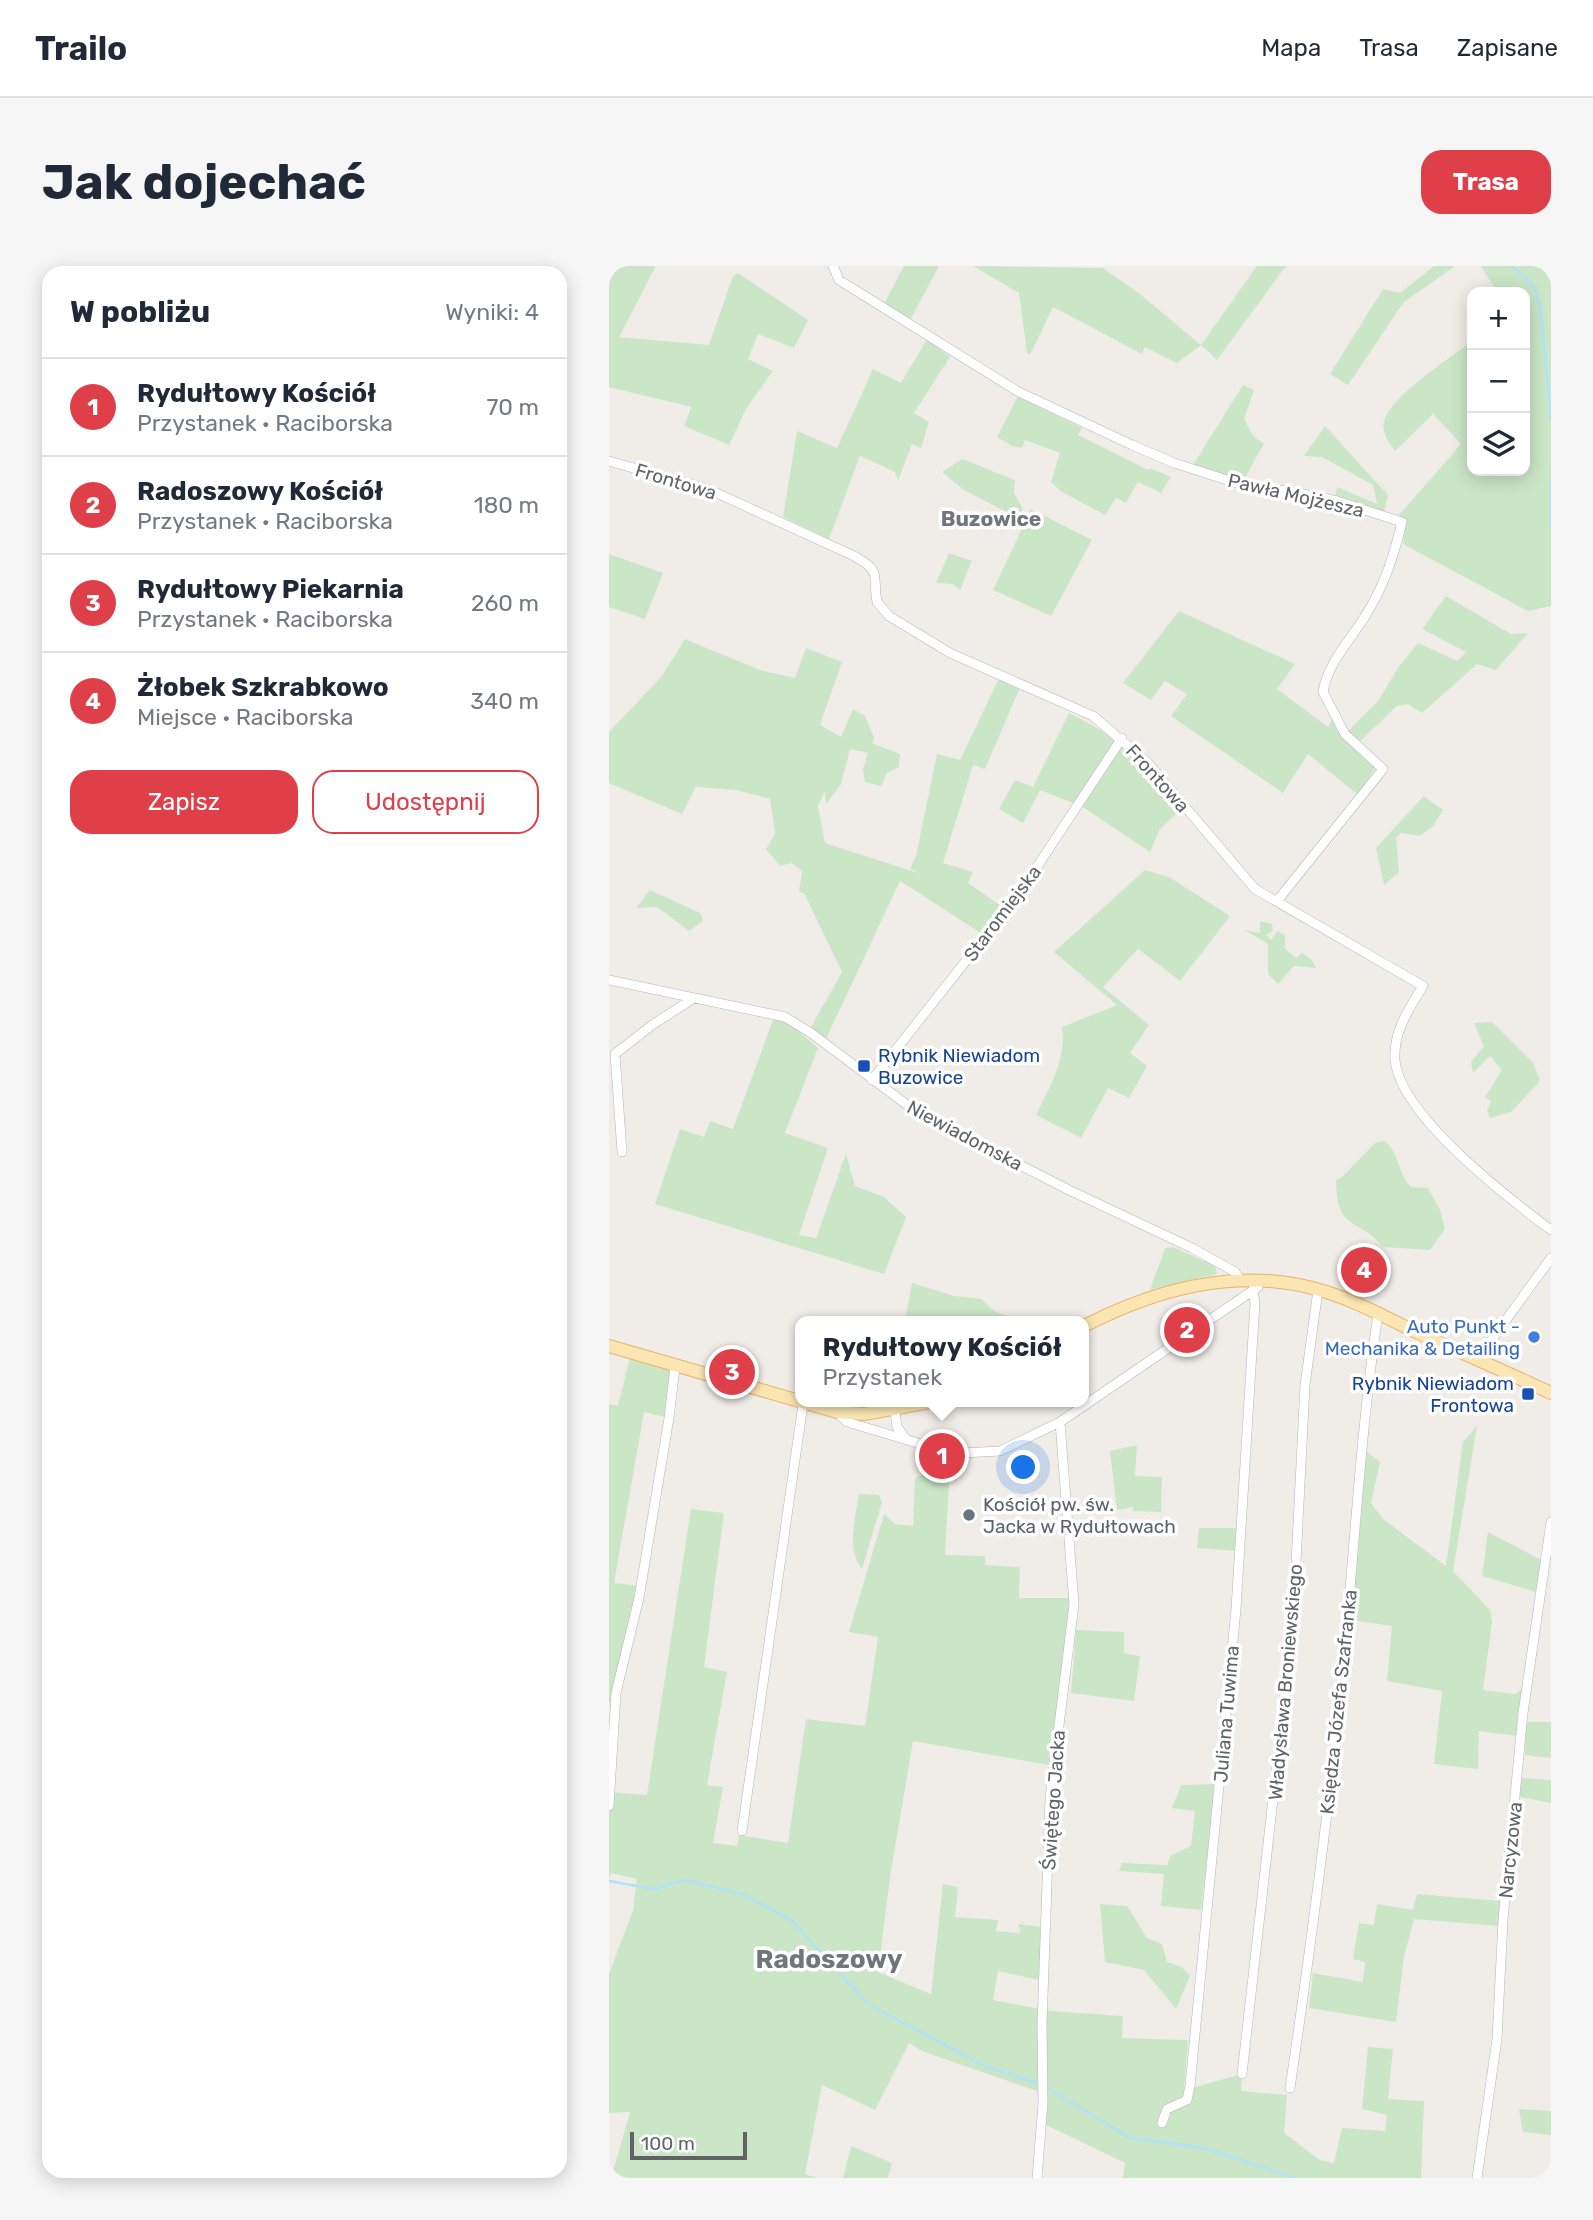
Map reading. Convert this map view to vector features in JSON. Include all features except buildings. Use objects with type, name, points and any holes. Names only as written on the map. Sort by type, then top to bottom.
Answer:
[{"type":"main road","points":[[1089,1324],[1161,1293],[1201,1283],[1264,1281],[1318,1290],[1479,1356],[1551,1393]]},
{"type":"main road","points":[[609,1346],[795,1402]]},
{"type":"main road","points":[[816,1407],[864,1414],[908,1407]]},
{"type":"street","name":"Pawła Mojżesza","points":[[833,266],[839,280],[1017,391],[1132,445],[1174,463],[1249,487],[1288,491],[1337,501],[1402,522],[1388,574],[1367,614],[1331,665],[1323,692],[1345,734],[1383,769],[1277,901]]},
{"type":"street","name":"Frontowa","points":[[609,461],[708,489],[853,556],[877,574],[877,602],[889,616],[950,653],[1093,716],[1122,738],[1148,763],[1255,889],[1423,986],[1398,1031],[1395,1058],[1400,1081],[1464,1159],[1551,1230]]},
{"type":"street","name":"Staromiejska","points":[[873,1080],[1021,891],[1122,738]]},
{"type":"street","name":"Niewiadomska","points":[[609,979],[785,1017],[811,1033],[918,1113],[1069,1190],[1192,1248],[1235,1272],[1240,1280]]},
{"type":"street","points":[[622,1152],[615,1054],[652,1025],[694,998]]},
{"type":"street","points":[[1479,1356],[1551,1258]]},
{"type":"street","points":[[1089,1402],[1264,1281]]},
{"type":"street","name":"Juliana Tuwima","points":[[1162,2123],[1167,2109],[1187,2100],[1190,2087],[1237,1596],[1255,1303],[1253,1290]]},
{"type":"street","name":"Władysława Broniewskiego","points":[[1242,2074],[1293,1622],[1305,1385],[1318,1290]]},
{"type":"street","name":"Księdza Józefa Szafranka","points":[[1290,2088],[1332,1770],[1355,1540],[1364,1410],[1378,1314]]},
{"type":"street","points":[[609,1806],[616,1693],[639,1598],[675,1367]]},
{"type":"street","points":[[742,1831],[803,1407]]},
{"type":"street","points":[[837,1412],[847,1422],[962,1453],[1000,1451],[1060,1422],[1082,1407]]},
{"type":"street","points":[[895,1410],[899,1432],[907,1439]]},
{"type":"street","name":"Świętego Jacka","points":[[1037,2178],[1043,2103],[1042,2024],[1050,1798],[1074,1604],[1060,1422]]},
{"type":"street","name":"Narcyzowa","points":[[1477,2178],[1496,2039],[1503,1920],[1523,1713],[1551,1522]]},
{"type":"green space","points":[[609,266],[656,266],[619,337],[709,345],[733,276],[738,273],[808,320],[794,348],[758,334],[748,359],[773,371],[746,409],[729,445],[684,426],[691,407],[609,387]]},
{"type":"green space","points":[[904,266],[939,266],[909,322],[883,306]]},
{"type":"green space","points":[[973,266],[1103,268],[1140,294],[1201,345],[1177,363],[1145,347],[1142,354],[1053,307],[1030,355],[1027,353],[1019,293]]},
{"type":"green space","points":[[1257,266],[1286,266],[1217,360],[1201,345]]},
{"type":"green space","points":[[1434,266],[1455,266],[1403,303],[1348,385],[1330,374],[1383,289],[1400,293]]},
{"type":"green space","points":[[1481,266],[1551,266],[1551,606],[1528,611],[1403,544],[1406,521],[1399,515],[1461,444],[1433,414],[1395,451],[1384,429],[1384,421],[1398,400],[1467,345],[1467,476],[1530,476],[1530,287],[1494,287]]},
{"type":"green space","points":[[927,339],[950,357],[914,413],[929,422],[921,448],[912,444],[898,481],[895,472],[860,456],[829,539],[783,517],[797,431],[837,448],[873,369],[901,383]]},
{"type":"green space","points":[[1243,385],[1254,390],[1244,419],[1253,436],[1264,444],[1243,481],[1193,465]]},
{"type":"green space","points":[[1018,396],[1082,428],[1078,435],[1148,470],[1150,468],[1171,477],[1161,493],[1138,482],[1126,503],[1116,498],[1105,515],[1062,492],[1051,482],[1060,453],[1025,440],[1022,448],[1012,446],[997,437]]},
{"type":"green space","points":[[1325,426],[1388,495],[1384,512],[1335,498],[1337,487],[1377,504],[1373,485],[1322,457],[1304,456]]},
{"type":"green space","points":[[962,459],[1015,480],[1014,493],[1023,509],[1018,518],[964,490],[942,472]]},
{"type":"green space","points":[[1031,509],[1092,540],[1051,616],[993,590]]},
{"type":"green space","points":[[949,553],[972,561],[960,590],[953,584],[936,583]]},
{"type":"green space","points":[[609,554],[663,573],[645,619],[609,607]]},
{"type":"green space","points":[[1446,596],[1511,634],[1528,633],[1496,670],[1477,664],[1422,713],[1407,704],[1397,706],[1359,742],[1347,732],[1379,700],[1397,669],[1418,643],[1457,661],[1466,652],[1422,629]]},
{"type":"green space","points":[[1179,611],[1295,664],[1277,689],[1328,727],[1332,720],[1375,768],[1358,795],[1308,754],[1283,793],[1171,716],[1187,694],[1165,681],[1151,700],[1123,683]]},
{"type":"green space","points":[[685,639],[760,670],[795,678],[806,648],[842,662],[820,725],[841,737],[853,709],[865,716],[874,737],[872,743],[900,754],[899,767],[887,773],[881,786],[865,782],[863,769],[868,753],[850,749],[841,784],[826,804],[825,791],[818,806],[825,843],[921,874],[910,869],[916,856],[937,754],[960,760],[999,678],[1020,688],[985,769],[973,765],[943,863],[973,872],[968,883],[1004,908],[981,933],[900,881],[826,1039],[811,1027],[842,972],[804,893],[799,892],[802,871],[792,863],[780,866],[766,849],[775,834],[770,799],[736,790],[696,787],[682,814],[609,783],[609,732],[662,676]]},
{"type":"green space","points":[[1069,713],[1104,733],[1131,754],[1181,809],[1160,829],[1150,852],[1083,807],[1040,790],[1023,823],[999,809],[1015,780],[1033,787]]},
{"type":"green space","points":[[1424,796],[1443,810],[1433,826],[1420,836],[1402,833],[1396,837],[1399,872],[1384,885],[1376,848]]},
{"type":"green space","points":[[1145,870],[1169,877],[1230,916],[1180,981],[1138,949],[1103,987],[1149,1025],[1130,1053],[1147,1066],[1129,1098],[1108,1088],[1081,1138],[1036,1115],[1059,1062],[1062,1027],[1117,1005],[1054,952]]},
{"type":"green space","points":[[650,890],[700,913],[703,921],[689,931],[657,907],[636,908]]},
{"type":"green space","points":[[1260,921],[1272,924],[1273,931],[1266,935],[1271,940],[1277,931],[1285,935],[1285,949],[1296,958],[1302,953],[1312,960],[1316,968],[1294,966],[1278,984],[1268,974],[1268,944],[1244,930],[1260,933]]},
{"type":"green space","points":[[774,1017],[789,1023],[818,1048],[785,1133],[828,1148],[799,1235],[816,1238],[846,1154],[855,1186],[884,1197],[906,1217],[884,1274],[655,1204],[680,1129],[704,1137],[710,1121],[733,1129]]},
{"type":"green space","points":[[1492,1022],[1534,1064],[1540,1081],[1511,1112],[1490,1118],[1487,1111],[1491,1101],[1485,1097],[1502,1070],[1490,1056],[1473,1073],[1471,1062],[1484,1046],[1474,1023]]},
{"type":"green space","points":[[1384,1141],[1393,1151],[1406,1181],[1411,1187],[1428,1188],[1440,1210],[1445,1229],[1430,1250],[1383,1247],[1344,1216],[1340,1208],[1336,1180],[1375,1143]]},
{"type":"green space","points":[[1173,1247],[1215,1266],[1217,1274],[1150,1290],[1165,1248]]},
{"type":"green space","points":[[912,1283],[954,1296],[981,1299],[996,1312],[1008,1316],[906,1316]]},
{"type":"green space","points":[[631,1353],[675,1367],[669,1418],[644,1412],[614,1583],[641,1586],[615,1703],[609,1702],[609,1404],[618,1406]]},
{"type":"green space","points":[[1477,1426],[1453,1571],[1490,1610],[1492,1622],[1483,1690],[1515,1694],[1522,1689],[1517,1736],[1479,1731],[1478,1769],[1434,1764],[1442,1691],[1387,1681],[1392,1626],[1352,1620],[1366,1451],[1380,1462],[1371,1503],[1383,1519],[1446,1566],[1463,1442]]},
{"type":"green space","points":[[1137,1445],[1135,1476],[1162,1477],[1161,1512],[1133,1511],[1133,1507],[1117,1510],[1110,1451]]},
{"type":"green space","points":[[932,1447],[951,1451],[945,1555],[985,1556],[985,1565],[1020,1567],[1019,1598],[1073,1598],[1054,1766],[913,1741],[891,1871],[878,1972],[931,1994],[943,1884],[958,1887],[955,1917],[998,1920],[996,1931],[1020,1933],[1019,1924],[1042,1927],[1043,1981],[998,1971],[993,2000],[1051,2011],[1123,2016],[1122,2038],[1188,2040],[1184,2090],[1242,2074],[1241,2091],[1287,2095],[1284,2133],[1320,2160],[1334,2163],[1342,2128],[1385,2131],[1387,2115],[1362,2109],[1368,2047],[1393,2049],[1388,2099],[1424,2101],[1421,2178],[1123,2178],[1125,2163],[1042,2123],[1037,2091],[922,2051],[909,2043],[875,2110],[822,2085],[805,2174],[817,2178],[611,2178],[630,2112],[609,2113],[609,1974],[633,1910],[637,1879],[611,1873],[609,1879],[609,1764],[610,1792],[647,1795],[691,1509],[724,1513],[704,1667],[727,1672],[707,1785],[723,1787],[713,1843],[737,1846],[739,1835],[788,1843],[806,1719],[865,1726],[878,1637],[849,1632],[884,1514],[895,1524],[913,1526],[915,1478],[929,1472]]},
{"type":"green space","points":[[859,1494],[879,1495],[882,1502],[862,1569],[854,1552],[853,1542]]},
{"type":"green space","points":[[1199,1528],[1240,1528],[1238,1551],[1197,1548]]},
{"type":"green space","points":[[1488,1532],[1541,1560],[1536,1592],[1482,1576]]},
{"type":"green space","points":[[1076,1630],[1124,1632],[1124,1653],[1140,1656],[1134,1701],[1071,1693]]},
{"type":"green space","points":[[1526,1722],[1551,1722],[1551,1758],[1525,1755]]},
{"type":"green space","points":[[1521,1778],[1551,1780],[1551,1803],[1520,1797]]},
{"type":"green space","points":[[1216,1784],[1201,1910],[1161,1906],[1164,1874],[1119,1871],[1122,1863],[1167,1865],[1170,1856],[1191,1846],[1195,1811],[1172,1808],[1181,1785]]},
{"type":"green space","points":[[1417,1894],[1500,1901],[1498,1926],[1414,1919],[1404,1957],[1396,2022],[1309,2008],[1313,1973],[1363,1982],[1365,1962],[1353,1959],[1359,1923],[1374,1925],[1377,1904],[1413,1910]]},
{"type":"green space","points":[[1100,1904],[1127,1906],[1147,1938],[1162,1944],[1167,1962],[1182,1967],[1190,1976],[1176,2009],[1144,1970],[1105,1962]]},
{"type":"green space","points":[[1519,2109],[1551,2111],[1551,2135],[1523,2132]]},
{"type":"green space","points":[[851,2146],[892,2163],[888,2178],[843,2178]]},
{"type":"waterway","points":[[1512,266],[1534,287],[1540,304],[1551,418]]},
{"type":"waterway","points":[[1551,480],[1551,527]]},
{"type":"waterway","points":[[609,1881],[654,1889],[684,1880],[742,1894],[791,1920],[868,2004],[985,2066],[1037,2083]]},
{"type":"waterway","points":[[1049,2089],[1130,2138],[1204,2148],[1295,2178]]},
{"type":"place","name":"Rybnik Niewiadom Buzowice","points":[[864,1066]]},
{"type":"place","name":"Żłobek Szkrabkowo","points":[[1364,1270]]},
{"type":"place","name":"Radoszowy Kościół","points":[[1187,1330]]},
{"type":"place","name":"Auto Punkt - Mechanika & Detailing","points":[[1534,1337]]},
{"type":"place","name":"Rydułtowy Piekarnia","points":[[732,1372]]},
{"type":"place","name":"Rybnik Niewiadom Frontowa","points":[[1528,1394]]},
{"type":"place","name":"Rydułtowy Kościół","points":[[942,1456]]},
{"type":"place","name":"Kościół pw. św. Jacka w Rydułtowach","points":[[969,1515]]},
{"type":"district","name":"Buzowice","points":[[991,519]]},
{"type":"district","name":"Radoszowy","points":[[829,1959]]}]
